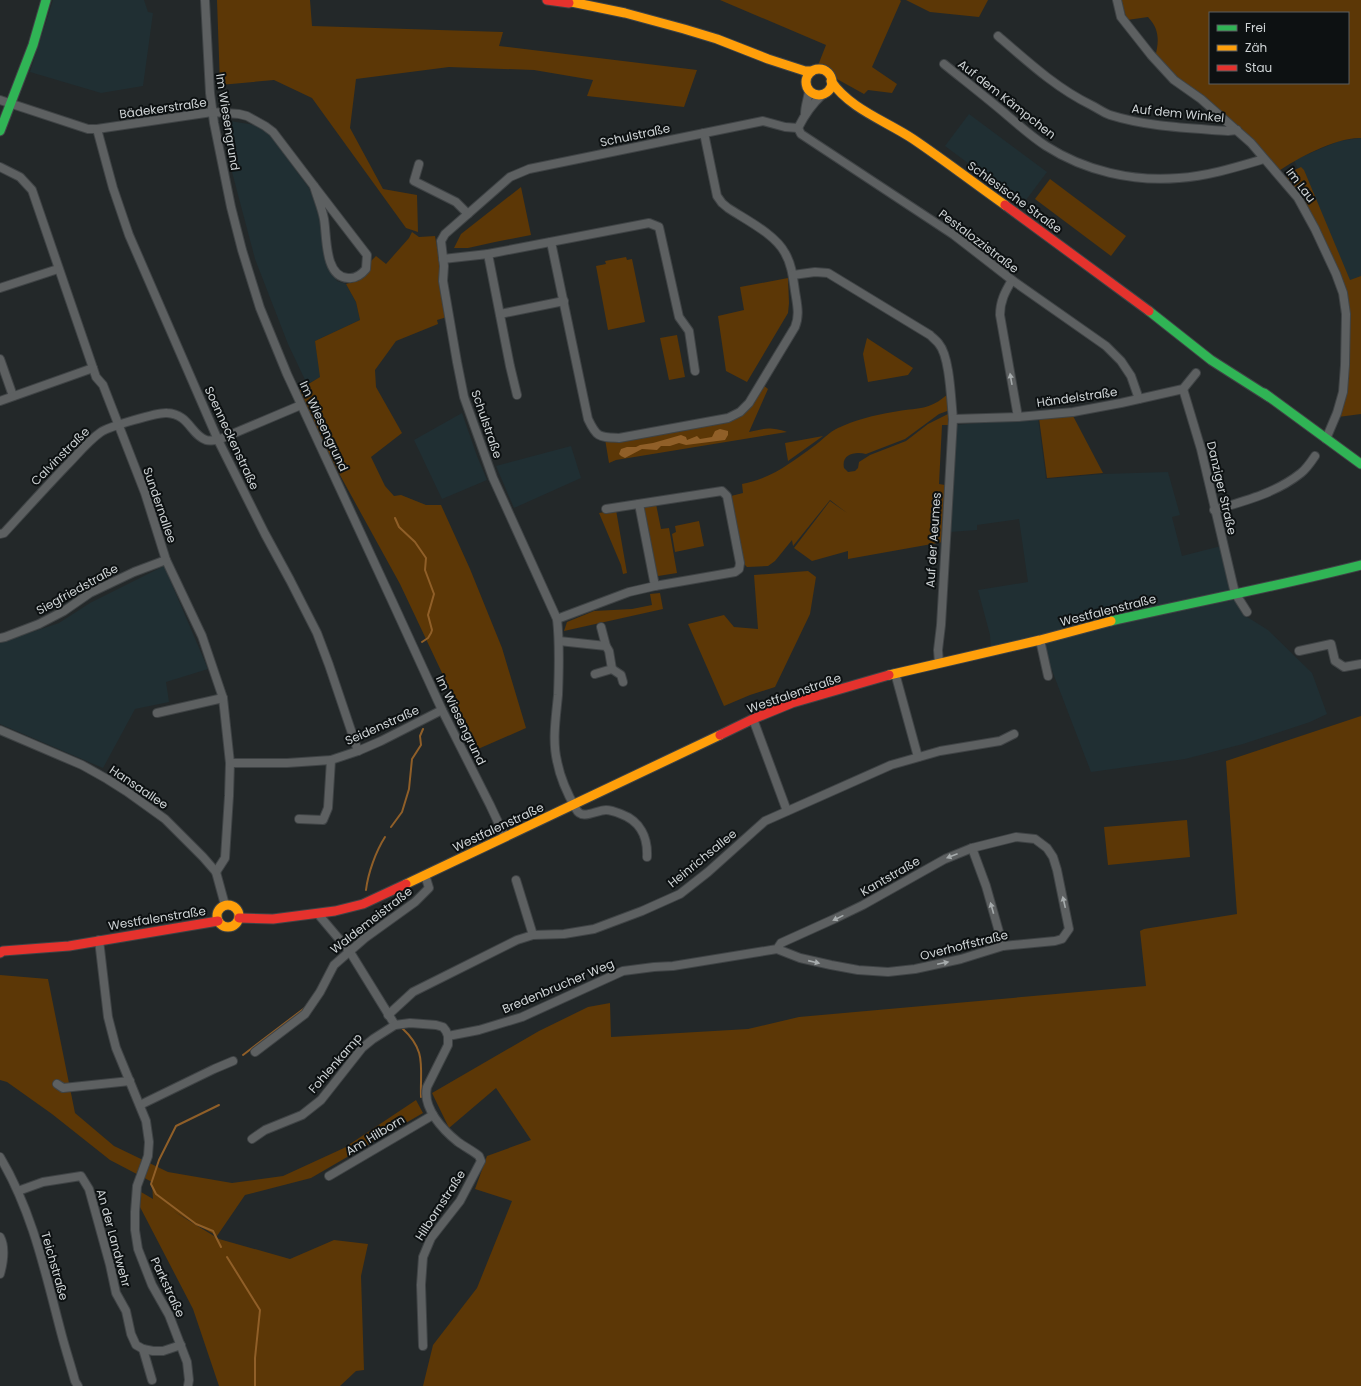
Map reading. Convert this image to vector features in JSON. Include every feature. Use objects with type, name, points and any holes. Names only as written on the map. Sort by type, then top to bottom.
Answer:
[{"type":"main road","points":[[0,131],[33,45],[46,0]]},
{"type":"main road","points":[[547,0],[578,4]]},
{"type":"main road","points":[[562,0],[625,13],[684,29],[805,71],[824,71],[828,73],[831,86],[824,94],[813,94],[801,77],[768,59]]},
{"type":"main road","points":[[808,86],[807,78],[812,72]]},
{"type":"main road","name":"Schlesische Straße","points":[[831,81],[838,91],[854,103],[908,135],[1157,317],[1215,354],[1269,397],[1361,464]]},
{"type":"main road","name":"Schlesische Straße","points":[[824,94],[854,103]]},
{"type":"main road","name":"Westfalenstraße","points":[[239,918],[273,919],[318,914],[363,904],[753,719],[792,703],[895,673],[1040,640],[1086,627],[1235,593],[1289,583],[1361,565]]},
{"type":"main road","points":[[225,905],[232,906],[238,910],[239,918],[236,924],[229,927],[223,925],[218,921],[218,911],[225,905]]},
{"type":"main road","name":"Westfalenstraße","points":[[1,951],[44,946],[69,946],[218,921]]},
{"type":"street","name":"Im Wiesengrund","points":[[205,0],[206,36],[212,112],[226,185],[260,308],[301,405],[442,710],[490,805],[504,837]]},
{"type":"street","name":"Im Lau","points":[[1117,0],[1121,17],[1151,55],[1174,80],[1201,99],[1237,130],[1298,198],[1315,229],[1336,274],[1343,293],[1346,314],[1343,392],[1337,413],[1326,439]]},
{"type":"street","name":"Auf dem Winkel","points":[[998,36],[1060,87],[1108,114],[1158,125],[1228,131],[1237,130]]},
{"type":"street","name":"Auf dem Kämpchen","points":[[944,64],[1047,147],[1093,169],[1134,178],[1179,178],[1204,175],[1264,159]]},
{"type":"street","points":[[798,128],[808,99],[808,86]]},
{"type":"street","points":[[804,114],[810,109],[814,102],[824,94]]},
{"type":"street","name":"Bädekerstraße","points":[[0,100],[88,129],[97,129],[212,112],[239,114],[254,119],[273,132],[367,255],[366,269],[352,279],[341,277],[336,274],[330,261],[326,242],[324,218],[314,186]]},
{"type":"street","name":"Schulstraße","points":[[573,805],[556,761],[554,740],[558,688],[559,641],[557,619],[493,478],[464,397],[445,296],[441,241],[444,236],[510,177],[529,169],[763,121],[785,127],[798,128]]},
{"type":"street","name":"Pestalozzistraße","points":[[798,128],[802,134],[954,235],[1012,280],[1106,346],[1121,361],[1131,376],[1139,399]]},
{"type":"street","name":"Soenneckenstraße","points":[[97,129],[112,188],[129,235],[218,440],[317,633],[358,751]]},
{"type":"street","points":[[551,242],[588,419],[597,434],[604,437],[619,438],[728,418],[740,412],[749,403],[757,391],[795,327],[798,319],[798,310],[793,275],[782,247],[772,237],[722,203],[717,196],[704,133]]},
{"type":"street","points":[[420,164],[414,180],[456,202],[468,214]]},
{"type":"street","name":"Sundernallee","points":[[0,167],[20,177],[32,190],[96,377],[103,385],[145,493],[166,560],[202,636],[223,698],[230,763],[226,858],[216,872]]},
{"type":"street","points":[[443,259],[488,254],[649,223],[659,227],[679,317],[689,331],[696,371]]},
{"type":"street","points":[[488,254],[517,395]]},
{"type":"street","points":[[0,288],[58,269]]},
{"type":"street","name":"Auf der Aeumes","points":[[793,275],[815,272],[828,273],[930,335],[939,344],[945,354],[953,419],[941,625],[938,650],[939,663]]},
{"type":"street","points":[[1012,280],[1002,297],[1000,315],[1018,417]]},
{"type":"street","points":[[500,314],[564,301]]},
{"type":"street","points":[[0,359],[13,396]]},
{"type":"street","points":[[0,400],[93,368]]},
{"type":"street","points":[[1182,389],[1196,373]]},
{"type":"street","name":"Händelstraße","points":[[953,419],[1018,417],[1073,412],[1182,389]]},
{"type":"street","name":"Danziger Straße","points":[[1182,389],[1201,449],[1214,510],[1235,593],[1247,612]]},
{"type":"street","points":[[218,440],[301,405]]},
{"type":"street","name":"Calvinstraße","points":[[0,534],[4,533],[76,456],[102,431],[146,416],[169,412],[186,421],[201,438],[207,441],[218,440]]},
{"type":"street","points":[[1214,510],[1255,498],[1278,488],[1302,472],[1315,456]]},
{"type":"street","points":[[557,619],[629,592],[735,572],[739,569],[740,563],[727,496],[722,491],[714,491],[606,509]]},
{"type":"street","points":[[639,504],[655,586]]},
{"type":"street","name":"Siegfriedstraße","points":[[0,638],[40,624],[90,593],[134,572],[166,560]]},
{"type":"street","points":[[601,627],[606,646],[609,651],[612,669],[621,675],[623,682]]},
{"type":"street","points":[[1040,640],[1048,676]]},
{"type":"street","points":[[559,641],[606,646]]},
{"type":"street","points":[[1299,651],[1331,644],[1335,661],[1339,664],[1344,667],[1361,664]]},
{"type":"street","points":[[595,674],[612,669]]},
{"type":"street","points":[[895,673],[918,757]]},
{"type":"street","points":[[157,713],[223,698]]},
{"type":"street","name":"Seidenstraße","points":[[230,763],[287,763],[331,760],[381,741],[442,710]]},
{"type":"street","points":[[753,719],[787,811]]},
{"type":"street","name":"Hansaallee","points":[[0,730],[82,765],[126,791],[165,819],[216,872],[225,905]]},
{"type":"street","name":"Heinrichsallee","points":[[388,1015],[413,992],[517,940],[533,935],[564,934],[594,929],[642,911],[680,894],[708,872],[765,821],[787,811],[891,765],[918,757],[963,747],[1000,742],[1014,734]]},
{"type":"street","points":[[299,819],[323,820],[328,808],[331,760]]},
{"type":"street","points":[[573,805],[577,812],[581,814],[586,815],[606,810],[626,815],[634,820],[646,838],[647,857]]},
{"type":"street","name":"Kantstraße","points":[[654,966],[674,966],[777,949],[781,943],[834,920],[945,859],[972,848],[1016,837],[1035,839],[1047,848],[1053,857],[1069,929],[1062,939]]},
{"type":"street","points":[[972,848],[986,886],[1003,946]]},
{"type":"street","name":"Waldemeistraße","points":[[255,1052],[305,1014],[320,992],[334,965],[369,935],[415,902],[429,888],[425,875]]},
{"type":"street","points":[[516,880],[533,935]]},
{"type":"street","points":[[318,914],[350,952],[395,1025],[410,1023],[436,1025],[443,1027],[448,1036]]},
{"type":"street","name":"Overhoffstraße","points":[[777,949],[800,958],[831,966],[888,972],[915,969],[961,959],[1003,946],[1062,939]]},
{"type":"street","name":"Parkstraße","points":[[99,940],[108,1017],[116,1048],[146,1121],[149,1142],[148,1156],[141,1173],[137,1191],[135,1230],[138,1249],[152,1285],[169,1315],[181,1345],[187,1362],[189,1380],[188,1386]]},
{"type":"street","name":"Bredenbrucher Weg","points":[[448,1036],[479,1030],[522,1017],[623,971],[654,966]]},
{"type":"street","name":"Fohlenkamp","points":[[252,1139],[265,1130],[302,1114],[321,1100],[362,1048],[395,1025]]},
{"type":"street","name":"Hilbornstraße","points":[[423,1346],[421,1285],[423,1257],[431,1238],[460,1201],[481,1161],[479,1156],[450,1135],[433,1115],[427,1103],[426,1091],[446,1052],[448,1036]]},
{"type":"street","points":[[140,1106],[233,1061]]},
{"type":"street","points":[[57,1084],[63,1088],[130,1082]]},
{"type":"street","name":"Am Hilborn","points":[[329,1176],[433,1115]]},
{"type":"street","name":"Teichstraße","points":[[0,1157],[18,1191],[42,1262],[62,1337],[75,1381],[78,1386]]},
{"type":"street","name":"An der Landwehr","points":[[18,1191],[43,1182],[80,1176],[89,1189],[110,1265],[116,1293],[126,1311],[131,1334],[136,1345],[143,1349]]},
{"type":"street","points":[[0,1237],[3,1244],[3,1258],[0,1274]]},
{"type":"street","points":[[143,1349],[153,1352],[164,1351],[181,1345]]},
{"type":"street","points":[[143,1349],[152,1380]]},
{"type":"shaded area","points":[[53,0],[144,0],[148,12],[153,13],[143,86],[101,93],[30,72]]},
{"type":"shaded area","points":[[217,0],[310,0],[312,26],[503,32],[499,46],[697,70],[684,107],[587,96],[593,80],[534,70],[449,67],[356,79],[350,128],[383,189],[417,195],[418,232],[406,228],[312,98],[274,80],[220,85]]},
{"type":"shaded area","points":[[720,0],[900,0],[901,1],[872,67],[897,84],[892,93],[868,90],[864,94],[817,68],[826,45]]},
{"type":"shaded area","points":[[906,0],[988,0],[979,17],[930,12]]},
{"type":"shaded area","points":[[1121,0],[1361,0],[1361,138],[1340,141],[1318,149],[1277,172],[1174,79],[1155,58],[1158,36],[1155,26],[1148,17],[1127,20]]},
{"type":"shaded area","points":[[969,114],[1047,172],[1023,204],[945,146]]},
{"type":"shaded area","points":[[223,120],[261,127],[269,134],[309,188],[320,217],[328,266],[337,281],[346,284],[356,302],[360,320],[315,341],[321,377],[307,384],[288,344],[255,259],[232,172]]},
{"type":"shaded area","points":[[1361,138],[1361,276],[1346,282],[1294,160],[1339,141]]},
{"type":"shaded area","points":[[1301,167],[1304,170],[1350,280],[1361,276],[1361,414],[1338,417],[1344,393],[1345,292],[1286,177],[1286,174]]},
{"type":"shaded area","points":[[1050,179],[1126,236],[1111,256],[1035,199]]},
{"type":"shaded area","points":[[521,187],[531,235],[468,248],[454,248],[461,234]]},
{"type":"shaded area","points":[[412,232],[419,237],[435,236],[441,261],[447,317],[437,320],[438,324],[396,341],[375,370],[376,387],[402,433],[371,457],[385,486],[394,496],[401,495],[426,505],[441,505],[470,569],[502,648],[526,728],[478,749],[400,584],[308,417],[297,391],[320,377],[315,341],[360,320],[356,302],[346,284],[363,278],[368,272],[369,263],[376,256],[386,264],[409,238]]},
{"type":"shaded area","points":[[626,257],[627,260],[632,259],[645,322],[608,330],[596,266],[606,264],[605,261]]},
{"type":"shaded area","points":[[788,278],[788,313],[747,382],[726,371],[718,316],[744,310],[740,287]]},
{"type":"shaded area","points":[[677,335],[685,377],[669,380],[660,338]]},
{"type":"shaded area","points":[[867,338],[913,368],[908,375],[868,382],[863,354]]},
{"type":"shaded area","points":[[763,385],[768,389],[749,432],[776,429],[787,432],[616,460],[609,463],[605,439],[724,416],[743,410]]},
{"type":"shaded area","points":[[949,393],[950,410],[939,414],[905,439],[866,454],[853,453],[845,459],[844,463],[844,468],[848,472],[855,471],[858,468],[859,462],[870,455],[906,441],[928,424],[948,414],[948,425],[942,425],[939,484],[945,485],[943,542],[848,559],[848,551],[812,561],[794,548],[830,501],[847,513],[830,500],[793,546],[792,540],[775,561],[768,566],[747,567],[744,564],[731,496],[743,493],[742,484],[752,482],[780,470],[817,444],[831,432],[844,425],[879,415],[929,406],[942,399]]},
{"type":"shaded area","points":[[462,413],[487,480],[442,499],[414,440]]},
{"type":"shaded area","points":[[1072,414],[1103,473],[1047,478],[1039,418]]},
{"type":"shaded area","points":[[1038,418],[1046,479],[1103,474],[1168,472],[1180,515],[1172,517],[1182,556],[1221,546],[1231,593],[1244,615],[1268,630],[1312,673],[1327,714],[1310,722],[1243,744],[1185,759],[1091,772],[1043,647],[991,650],[990,635],[978,590],[1028,582],[1019,519],[977,525],[977,530],[950,532],[955,425]]},
{"type":"shaded area","points":[[720,429],[728,431],[728,435],[725,440],[686,445],[679,443],[670,446],[661,446],[657,450],[642,449],[625,458],[619,454],[621,449],[627,447],[636,447],[681,435],[686,437],[687,440],[697,436],[700,439],[712,437],[715,431]]},
{"type":"shaded area","points":[[823,436],[788,461],[785,443]]},
{"type":"shaded area","points":[[571,446],[581,478],[514,508],[496,466]]},
{"type":"shaded area","points":[[656,504],[661,529],[669,528],[677,573],[652,577],[640,506]]},
{"type":"shaded area","points":[[616,510],[627,573],[623,574],[621,565],[599,513]]},
{"type":"shaded area","points":[[699,521],[704,546],[675,552],[672,534],[676,532],[675,526]]},
{"type":"shaded area","points":[[164,566],[208,669],[166,682],[169,702],[135,709],[103,768],[0,724],[0,641],[8,640],[59,623],[90,603]]},
{"type":"shaded area","points":[[808,571],[816,577],[810,614],[775,687],[750,695],[724,706],[688,624],[724,615],[734,627],[758,629],[754,575]]},
{"type":"shaded area","points":[[660,593],[663,609],[564,631],[567,622],[594,611],[632,609],[652,605],[650,594]]},
{"type":"shaded area","points":[[1361,716],[1361,1386],[423,1386],[433,1345],[477,1288],[512,1201],[475,1189],[487,1156],[531,1140],[496,1088],[449,1128],[432,1093],[539,1031],[588,1007],[610,1003],[611,1037],[748,1029],[799,1017],[1146,986],[1140,931],[1144,929],[1237,914],[1226,761]]},
{"type":"shaded area","points":[[1187,820],[1190,857],[1108,865],[1104,827]]},
{"type":"shaded area","points":[[0,975],[48,979],[75,1113],[114,1146],[168,1172],[232,1183],[283,1176],[344,1148],[416,1100],[423,1113],[311,1178],[245,1195],[217,1236],[173,1211],[219,1239],[290,1259],[334,1240],[368,1244],[361,1276],[364,1370],[356,1371],[340,1386],[219,1386],[193,1309],[140,1207],[141,1192],[153,1199],[152,1182],[110,1160],[52,1114],[7,1082],[0,1080]]},
{"type":"waterway","points":[[395,518],[399,527],[415,542],[426,558],[425,570],[434,594],[428,615],[432,630],[428,638],[422,642]]},
{"type":"waterway","points":[[391,827],[402,812],[409,789],[412,759],[421,745],[420,736],[423,729]]},
{"type":"waterway","points":[[366,890],[373,862],[385,837]]},
{"type":"waterway","points":[[243,1055],[306,1007]]},
{"type":"waterway","points":[[402,1028],[410,1036],[419,1052],[421,1068],[421,1097]]},
{"type":"waterway","points":[[219,1105],[176,1126],[159,1160],[151,1184],[156,1194],[196,1224],[213,1231],[221,1247]]},
{"type":"waterway","points":[[227,1257],[260,1310],[255,1358],[255,1386]]},
{"type":"traffic: fast","points":[[0,131],[33,45],[46,0]]},
{"type":"traffic: fast","points":[[1149,311],[1211,360],[1269,397]]},
{"type":"traffic: fast","points":[[1264,393],[1361,464]]},
{"type":"traffic: fast","points":[[1111,621],[1361,565]]},
{"type":"traffic: slow","points":[[562,0],[625,13],[684,29],[717,39],[768,59],[805,71],[812,71]]},
{"type":"traffic: slow","points":[[819,69],[828,73],[832,82],[828,91],[819,95],[810,91],[806,82],[810,73],[819,69]]},
{"type":"traffic: slow","points":[[831,81],[839,91],[858,107],[903,132],[1005,205]]},
{"type":"traffic: slow","points":[[889,675],[1040,640],[1111,621]]},
{"type":"traffic: slow","points":[[406,884],[720,735]]},
{"type":"traffic: slow","points":[[228,905],[236,908],[239,916],[236,924],[228,927],[220,924],[217,916],[220,908],[228,905]]},
{"type":"traffic: jam","points":[[547,0],[569,3]]},
{"type":"traffic: jam","points":[[1005,205],[1149,311]]},
{"type":"traffic: jam","points":[[720,735],[753,719],[792,703],[889,675]]},
{"type":"traffic: jam","points":[[239,918],[273,919],[335,911],[363,904],[406,884]]},
{"type":"traffic: jam","points":[[0,953],[3,951],[69,946],[218,921]]}]
